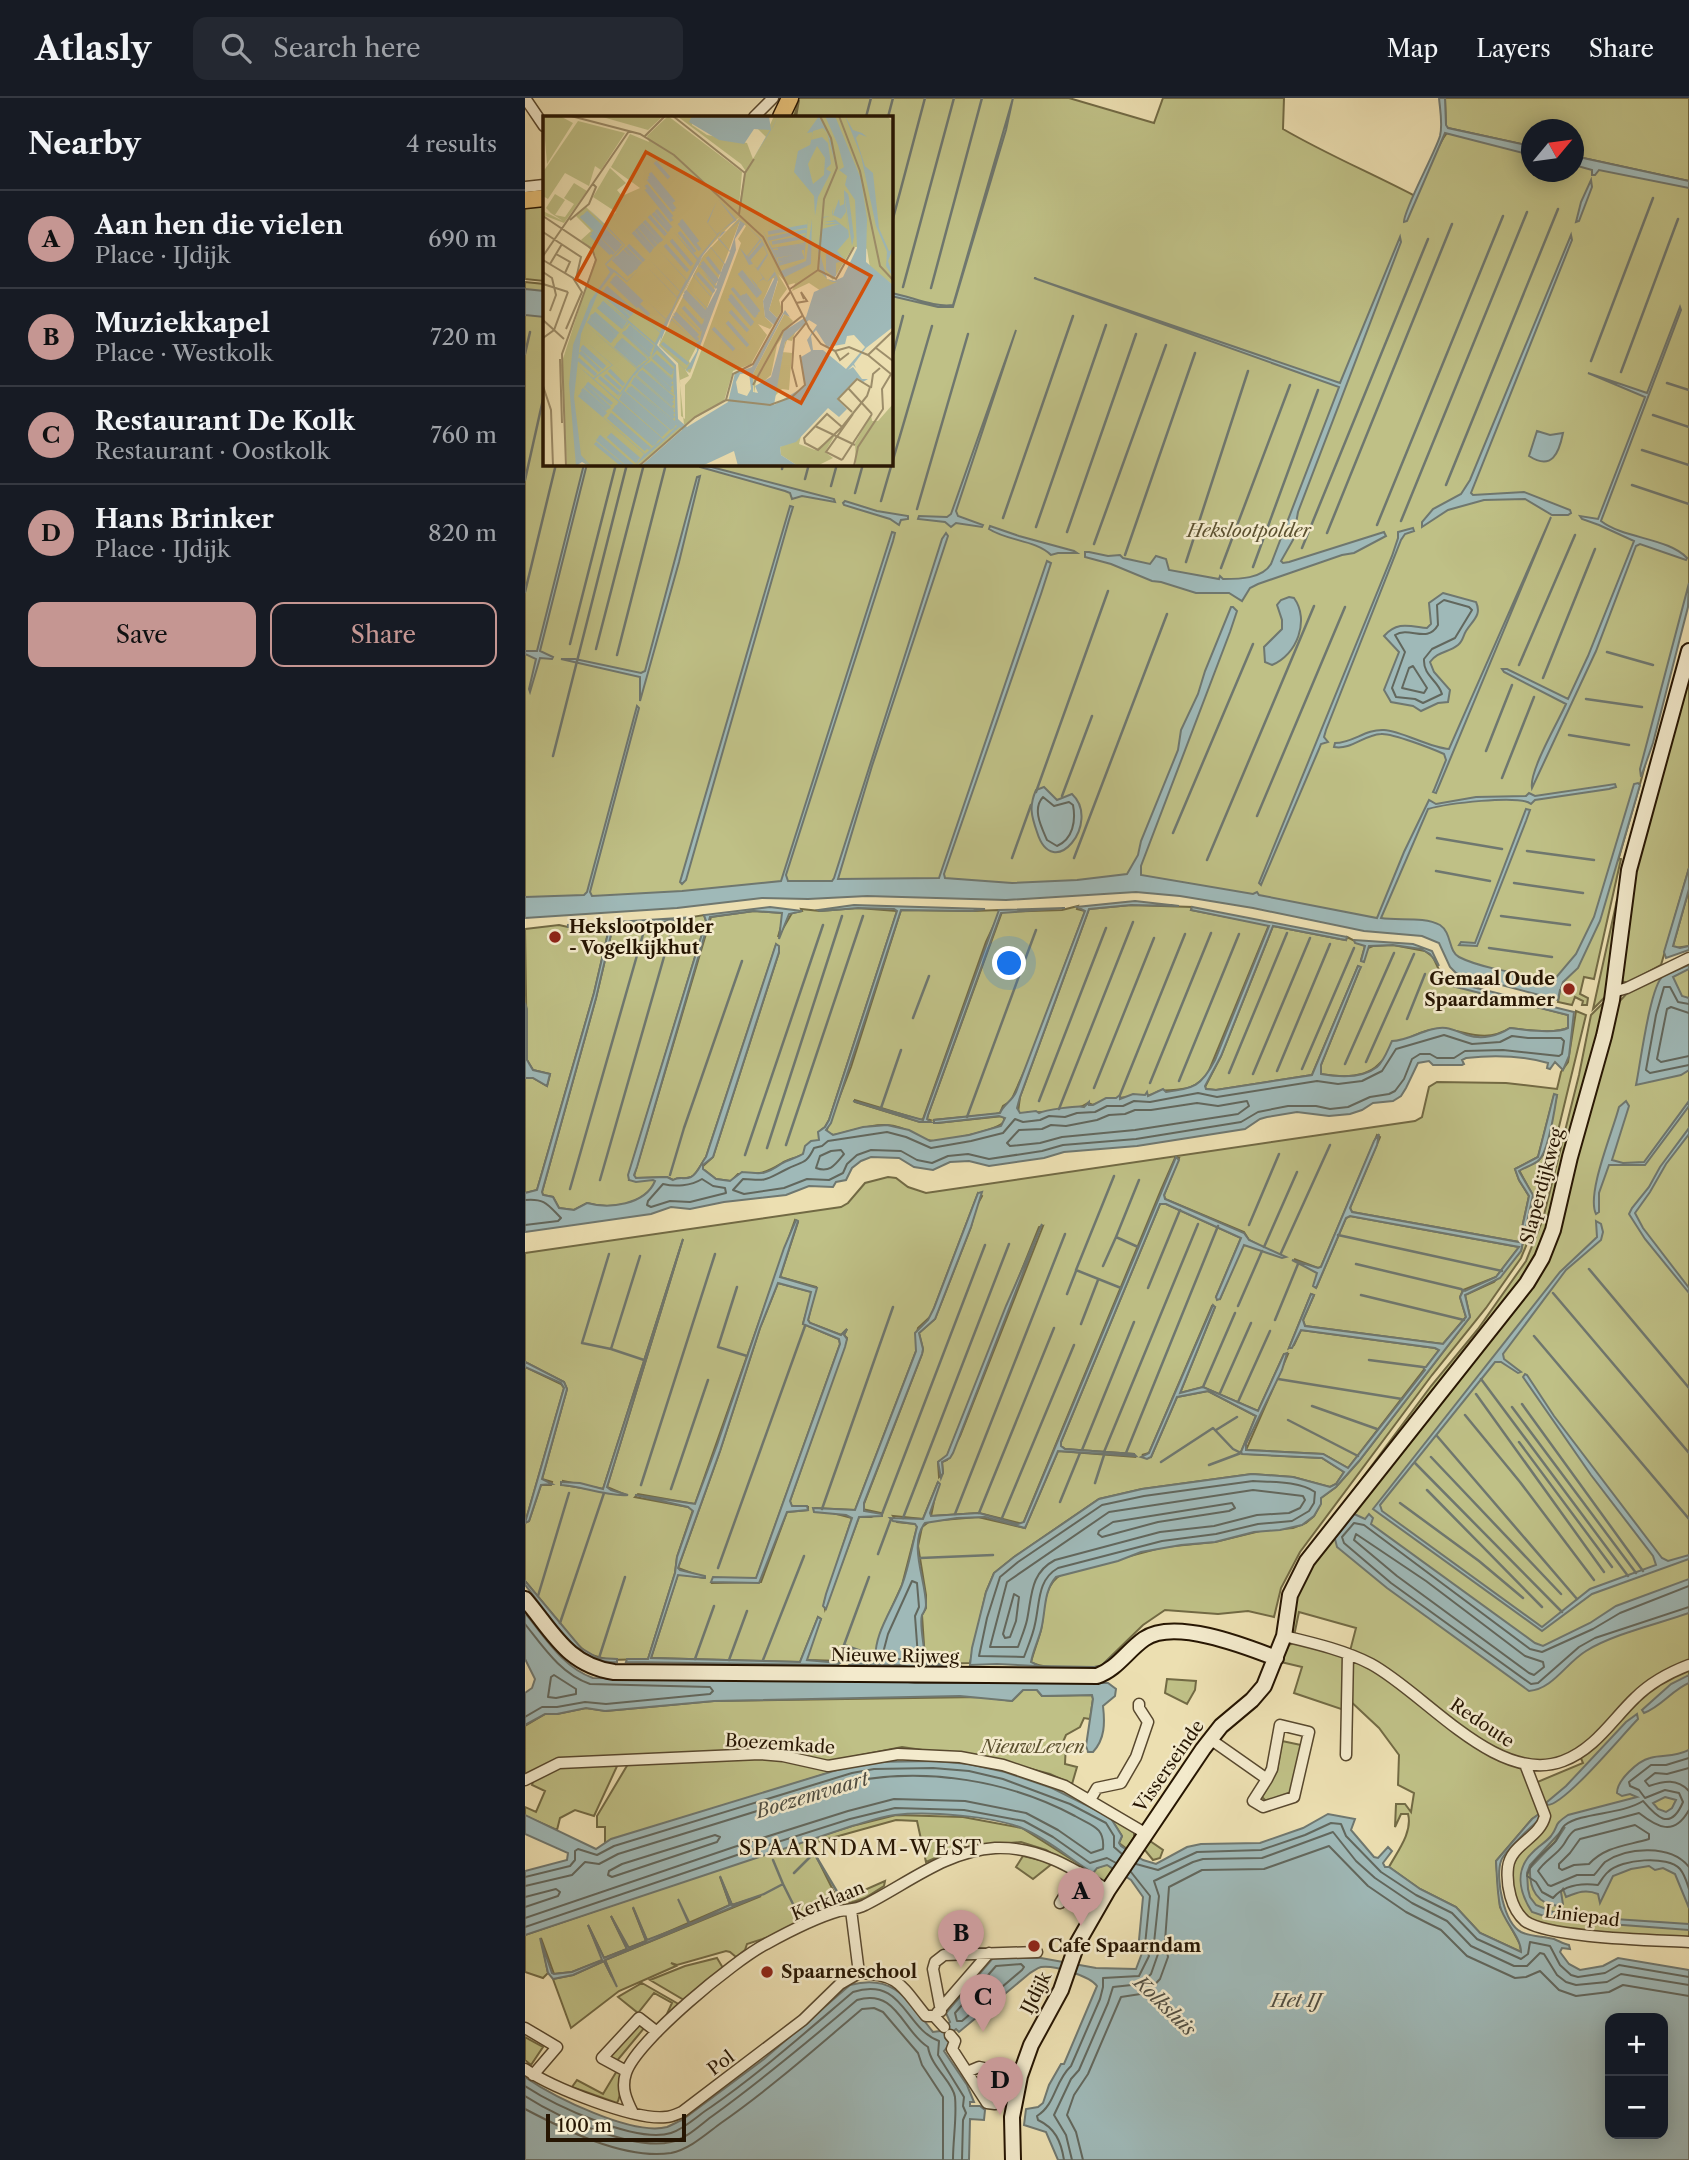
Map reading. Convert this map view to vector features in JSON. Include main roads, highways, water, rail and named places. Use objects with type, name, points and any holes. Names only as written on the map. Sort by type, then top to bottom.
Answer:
[{"type":"main road","points":[[781,116],[790,98]]},
{"type":"main road","points":[[525,200],[543,198]]},
{"type":"water","points":[[1013,98],[1006,130],[953,307],[938,307],[893,296],[893,294],[930,303],[953,305]]},
{"type":"water","points":[[1439,98],[1445,98],[1448,128],[1521,144],[1521,152],[1445,133],[1407,221],[1404,222],[1440,136]]},
{"type":"water","points":[[1584,158],[1689,181],[1689,188],[1599,170],[1592,175],[1592,170],[1584,168]]},
{"type":"water","points":[[1591,180],[1592,187],[1579,221],[1576,222],[1581,202]]},
{"type":"water","points":[[1571,235],[1572,240],[1471,493],[1524,492],[1570,510],[1571,513],[1552,515],[1525,499],[1484,500],[1448,510],[1422,527],[1422,522],[1433,509],[1461,494],[1470,480]]},
{"type":"water","points":[[1400,237],[1401,242],[1298,512],[1293,540],[1281,561],[1289,562],[1384,532],[1386,536],[1354,553],[1258,584],[1250,588],[1242,601],[1229,593],[1196,593],[1152,581],[1111,564],[1085,557],[1085,552],[1120,555],[1150,564],[1156,556],[1166,559],[1169,570],[1219,579],[1220,576],[1223,579],[1236,579],[1262,573],[1271,564],[1339,387],[1034,278],[1340,383]]},
{"type":"water","points":[[525,289],[543,291],[543,317],[525,315]]},
{"type":"water","points":[[1680,307],[1601,521],[1622,532],[1669,546],[1687,558],[1686,560],[1640,544],[1636,546],[1596,651],[1532,788],[1539,759],[1566,704],[1502,669],[1568,699],[1634,541],[1580,516],[1598,519],[1645,397],[1588,373],[1647,393]]},
{"type":"water","points":[[1016,330],[956,511],[958,516],[983,525],[982,527],[956,523],[951,527],[945,522],[918,519],[919,516],[947,517],[951,514]]},
{"type":"water","points":[[1537,431],[1550,435],[1563,433],[1557,453],[1549,461],[1543,462],[1529,456]]},
{"type":"water","points":[[583,466],[586,466],[540,651],[553,657],[540,658],[530,692],[536,659],[525,654],[525,651],[537,651]]},
{"type":"water","points":[[708,466],[834,499],[835,502],[802,496],[792,499],[790,493],[785,491],[700,467]]},
{"type":"water","points":[[700,476],[640,701],[640,677],[561,659],[575,659],[641,673],[645,671],[697,477]]},
{"type":"water","points":[[845,501],[877,511],[908,516],[908,519],[901,520],[899,525],[890,519],[844,505]]},
{"type":"water","points":[[790,506],[793,507],[686,880],[682,884],[680,882]]},
{"type":"water","points":[[1551,517],[1436,793],[1433,792],[1446,760],[1444,754],[1386,734],[1334,747],[1335,743],[1384,730],[1449,749]]},
{"type":"water","points":[[990,526],[1077,553],[1051,555],[1038,546],[996,533],[989,529]]},
{"type":"water","points":[[1413,528],[1414,531],[1405,534],[1401,540],[1326,730],[1324,737],[1328,742],[1321,744],[1261,885],[1259,883],[1392,556],[1398,532]]},
{"type":"water","points":[[892,532],[895,533],[893,541],[786,875],[788,881],[832,881],[834,878],[946,533],[948,536],[872,766],[838,879],[939,878],[1047,561],[1051,563],[944,874],[945,878],[1012,883],[1127,874],[1138,855],[1141,841],[1178,750],[1181,730],[1233,607],[1237,611],[1230,632],[1141,866],[1141,875],[1253,894],[1257,892],[1259,895],[1377,918],[1429,800],[1436,804],[1476,797],[1526,796],[1529,793],[1535,796],[1615,784],[1616,787],[1609,789],[1535,800],[1531,804],[1524,801],[1498,800],[1428,809],[1381,918],[1434,922],[1444,928],[1453,951],[1459,957],[1492,968],[1554,980],[1576,954],[1594,917],[1634,784],[1638,783],[1640,785],[1600,921],[1578,968],[1563,982],[1561,988],[1566,991],[1560,990],[1558,1000],[1456,973],[1450,967],[1439,943],[1422,936],[1364,931],[1253,908],[1136,892],[1006,900],[867,896],[762,898],[677,908],[525,918],[525,897],[584,895],[587,892],[637,706],[639,708],[590,892],[592,896],[682,891],[781,881]]},
{"type":"water","points":[[1689,583],[1688,607],[1653,743],[1641,777],[1640,769]]},
{"type":"water","points":[[1443,593],[1476,602],[1478,610],[1460,643],[1430,662],[1434,672],[1450,690],[1448,702],[1438,703],[1421,711],[1413,706],[1391,702],[1384,690],[1399,652],[1384,636],[1399,626],[1427,628],[1431,624],[1429,603]]},
{"type":"water","points":[[1289,597],[1294,598],[1299,607],[1301,626],[1294,645],[1281,660],[1272,665],[1265,662],[1264,647],[1282,629],[1277,605]]},
{"type":"water","points":[[1044,787],[1057,800],[1072,794],[1080,806],[1078,832],[1072,843],[1063,850],[1053,852],[1044,846],[1035,826],[1032,801],[1036,790]]},
{"type":"water","points":[[1526,809],[1530,810],[1477,946],[1459,945],[1461,942],[1475,943]]},
{"type":"water","points":[[1689,868],[1689,889],[1673,946],[1689,946],[1689,950],[1666,958],[1664,952]]},
{"type":"water","points":[[1135,901],[1179,906],[1131,905],[1089,909],[1020,1097],[1017,1108],[1020,1113],[1084,1107],[1089,1102],[1089,1105],[1093,1105],[1120,1095],[1120,1099],[1133,1094],[1145,1095],[1147,1092],[1148,1096],[1163,1089],[1166,1092],[1183,1089],[1201,1081],[1215,1060],[1269,926],[1191,910],[1192,907],[1347,937],[1346,940],[1273,926],[1206,1089],[1216,1090],[1312,1075],[1358,966],[1361,967],[1321,1065],[1321,1074],[1364,1074],[1379,1064],[1392,1041],[1432,1029],[1446,1028],[1484,1037],[1510,1028],[1548,1031],[1568,1028],[1568,1015],[1456,987],[1444,980],[1574,1012],[1569,1056],[1563,1070],[1555,1062],[1550,1069],[1547,1068],[1548,1063],[1507,1057],[1466,1058],[1462,1060],[1462,1065],[1433,1065],[1429,1061],[1418,1063],[1401,1096],[1393,1101],[1373,1103],[1350,1114],[1329,1116],[1297,1112],[1260,1119],[1245,1129],[1137,1146],[1064,1152],[1044,1158],[989,1166],[969,1161],[950,1162],[933,1170],[914,1167],[899,1158],[871,1157],[852,1168],[846,1180],[836,1182],[833,1187],[809,1186],[786,1195],[690,1209],[671,1207],[651,1214],[525,1232],[525,1193],[537,1190],[594,993],[608,933],[608,926],[605,925],[568,925],[695,917],[613,926],[596,998],[542,1192],[543,1195],[553,1197],[559,1208],[574,1210],[587,1203],[616,1205],[635,1200],[650,1189],[655,1181],[636,1182],[629,1180],[628,1175],[706,921],[704,915],[770,907],[802,911],[789,914],[779,939],[782,913],[754,911],[710,917],[634,1175],[636,1178],[689,1178],[695,1174],[706,1157],[776,944],[779,946],[779,952],[713,1157],[703,1165],[703,1169],[716,1179],[730,1181],[742,1172],[763,1173],[803,1154],[805,1146],[811,1141],[819,1140],[818,1132],[829,1120],[897,911],[858,908],[818,910],[854,905],[985,909],[901,910],[831,1123],[826,1130],[833,1135],[863,1127],[887,1125],[909,1130],[930,1141],[969,1135],[1001,1126],[1005,1118],[999,1116],[937,1123],[934,1123],[934,1120],[1000,1113],[1016,1092],[1085,911],[1077,907]]},
{"type":"water","points":[[1065,908],[1001,913],[928,1115],[927,1119],[931,1122],[920,1122],[853,1101],[923,1120],[999,910]]},
{"type":"water","points":[[1354,940],[1413,944],[1432,951],[1439,966],[1430,954],[1421,949],[1393,945],[1369,946],[1364,962],[1361,961],[1365,946],[1355,943]]},
{"type":"water","points":[[1689,965],[1689,969],[1673,977],[1682,996],[1689,998],[1689,1070],[1681,1075],[1636,1085],[1650,1010],[1658,983],[1666,974]]},
{"type":"water","points":[[525,1003],[527,1060],[533,1070],[550,1074],[547,1086],[533,1078],[525,1078]]},
{"type":"water","points":[[1554,1094],[1557,1095],[1553,1119],[1542,1155],[1537,1162],[1519,1171],[1533,1195],[1521,1251],[1500,1278],[1465,1295],[1470,1317],[1359,1461],[1336,1487],[1321,1498],[1321,1504],[1314,1516],[1302,1525],[1254,1532],[1215,1542],[1141,1552],[1118,1561],[1056,1577],[1047,1595],[1041,1630],[1031,1662],[1039,1666],[1094,1667],[1101,1666],[1115,1656],[1097,1669],[970,1665],[986,1592],[994,1573],[1099,1499],[1142,1489],[1252,1474],[1293,1477],[1330,1487],[1336,1484],[1344,1472],[1322,1458],[1242,1454],[1256,1416],[1208,1391],[1177,1397],[1151,1457],[1141,1457],[1149,1453],[1213,1305],[1215,1307],[1180,1393],[1203,1387],[1258,1411],[1284,1354],[1287,1353],[1282,1370],[1246,1444],[1246,1450],[1323,1454],[1348,1468],[1425,1370],[1423,1367],[1426,1367],[1439,1350],[1301,1330],[1292,1348],[1289,1348],[1311,1294],[1314,1295],[1303,1320],[1305,1326],[1443,1344],[1466,1317],[1460,1297],[1463,1291],[1461,1289],[1465,1291],[1496,1277],[1519,1247],[1350,1216],[1346,1218],[1316,1288],[1313,1286],[1317,1273],[1292,1260],[1321,1267],[1379,1134],[1377,1145],[1350,1208],[1352,1212],[1519,1242],[1529,1196],[1515,1169],[1538,1157]]},
{"type":"water","points":[[1626,1101],[1629,1106],[1612,1160],[1623,1163],[1644,1162],[1689,1101],[1689,1106],[1645,1165],[1609,1165],[1599,1193],[1599,1212],[1596,1214],[1595,1192],[1601,1162],[1619,1107]]},
{"type":"water","points":[[1689,1128],[1689,1134],[1635,1213],[1643,1228],[1689,1288],[1689,1293],[1645,1239],[1629,1214]]},
{"type":"water","points":[[1176,1157],[1179,1160],[1164,1195],[1165,1199],[1244,1233],[1249,1240],[1286,1257],[1244,1245],[1220,1299],[1217,1300],[1241,1238],[1166,1204],[1160,1204],[1061,1442],[1065,1449],[1136,1456],[1058,1451],[1025,1528],[985,1517],[925,1523],[920,1532],[918,1552],[926,1605],[921,1619],[925,1660],[932,1664],[961,1666],[930,1666],[924,1663],[915,1669],[901,1665],[850,1664],[853,1661],[876,1662],[880,1633],[907,1571],[917,1527],[915,1524],[893,1521],[890,1518],[923,1519],[938,1482],[940,1484],[931,1516],[979,1513],[1018,1524],[1024,1522]]},
{"type":"water","points":[[982,1192],[935,1319],[919,1333],[922,1354],[864,1503],[864,1511],[882,1516],[859,1517],[826,1609],[823,1606],[826,1594],[852,1518],[814,1512],[813,1508],[855,1510],[916,1351],[915,1333],[928,1320],[934,1308],[978,1193]]},
{"type":"water","points":[[796,1220],[798,1221],[780,1277],[817,1288],[808,1320],[810,1323],[841,1335],[847,1329],[844,1335],[847,1339],[845,1347],[790,1501],[792,1506],[807,1506],[808,1510],[787,1512],[759,1583],[711,1582],[713,1577],[756,1578],[840,1344],[839,1339],[803,1324],[811,1292],[778,1283],[678,1568],[705,1578],[678,1575],[651,1658],[800,1662],[818,1617],[821,1619],[807,1660],[840,1663],[626,1662],[627,1659],[648,1659],[693,1511],[688,1507],[635,1495],[695,1504]]},
{"type":"water","points":[[1596,1221],[1601,1224],[1601,1240],[1566,1270],[1503,1354],[1504,1359],[1521,1372],[1518,1373],[1501,1362],[1495,1362],[1380,1505],[1382,1511],[1542,1627],[1590,1589],[1656,1565],[1653,1556],[1591,1475],[1523,1377],[1527,1375],[1554,1416],[1662,1558],[1668,1561],[1689,1555],[1689,1559],[1592,1594],[1542,1631],[1373,1509],[1560,1272],[1597,1237]]},
{"type":"water","points":[[1042,1224],[953,1453],[942,1462],[941,1478],[938,1462],[947,1455],[1006,1306]]},
{"type":"water","points":[[683,1239],[607,1487],[628,1495],[561,1485],[561,1482],[580,1483],[603,1489]]},
{"type":"water","points":[[525,1362],[564,1382],[567,1389],[542,1479],[552,1484],[541,1485],[529,1521],[525,1523],[564,1388],[561,1383],[525,1367]]},
{"type":"water","points":[[1352,1513],[1365,1519],[1369,1514],[1373,1518],[1371,1524],[1535,1643],[1543,1646],[1590,1623],[1616,1606],[1689,1579],[1689,1613],[1622,1634],[1597,1645],[1579,1656],[1545,1686],[1529,1691],[1387,1588],[1337,1547],[1334,1535]]},
{"type":"water","points":[[525,1581],[581,1648],[598,1658],[617,1659],[617,1662],[602,1661],[576,1647],[554,1623],[525,1585]]},
{"type":"water","points":[[525,1613],[563,1659],[593,1678],[1108,1683],[1116,1689],[1115,1696],[1103,1706],[1103,1730],[1100,1742],[1093,1752],[1088,1752],[1086,1746],[1092,1695],[1042,1696],[1037,1690],[1023,1690],[1012,1701],[960,1696],[714,1701],[605,1711],[586,1708],[545,1714],[525,1725],[525,1693],[532,1688],[535,1679],[525,1659]]},
{"type":"water","points":[[1689,1675],[1689,1683],[1644,1713],[1642,1710],[1671,1684]]},
{"type":"water","points":[[1637,1714],[1638,1719],[1593,1768],[1566,1794],[1547,1805],[1626,1722]]},
{"type":"water","points":[[1689,1750],[1689,1908],[1675,1874],[1663,1868],[1655,1870],[1649,1866],[1613,1876],[1600,1903],[1598,1894],[1582,1892],[1566,1897],[1563,1889],[1563,1904],[1560,1906],[1545,1903],[1533,1889],[1530,1868],[1556,1841],[1565,1827],[1530,1865],[1527,1873],[1530,1897],[1536,1905],[1553,1912],[1564,1911],[1585,1917],[1689,1924],[1689,1930],[1556,1920],[1532,1912],[1522,1889],[1523,1865],[1551,1836],[1560,1821],[1568,1815],[1637,1797],[1617,1793],[1620,1782],[1629,1772],[1650,1758]],"holes":[[[1665,1797],[1676,1800],[1666,1812],[1653,1803]]]},
{"type":"water","name":"Het IJ","points":[[934,1761],[969,1764],[1005,1772],[1052,1788],[1110,1817],[1122,1836],[1119,1843],[1121,1846],[1143,1860],[1156,1864],[1187,1847],[1201,1844],[1260,1843],[1303,1828],[1328,1814],[1355,1819],[1351,1830],[1374,1857],[1378,1858],[1388,1847],[1392,1851],[1383,1863],[1385,1867],[1456,1907],[1480,1933],[1521,1952],[1500,1906],[1496,1861],[1539,1814],[1542,1818],[1507,1851],[1499,1869],[1502,1900],[1515,1927],[1525,1934],[1554,1939],[1569,1945],[1570,1949],[1562,1948],[1560,1952],[1569,1964],[1580,1970],[1603,1966],[1618,1958],[1689,1970],[1689,2160],[1058,2160],[1046,2132],[1024,2125],[1026,2109],[1038,2107],[1043,2103],[1049,2085],[1061,2064],[1064,2064],[1097,1986],[1080,1975],[1063,1969],[1040,1967],[959,2032],[956,2029],[945,2038],[950,2044],[944,2051],[967,2085],[974,2102],[970,2102],[970,2106],[980,2106],[985,2110],[984,2120],[970,2119],[969,2160],[525,2160],[525,2077],[594,2113],[634,2126],[667,2127],[682,2120],[764,2059],[850,1985],[865,1982],[889,1986],[908,2000],[933,2032],[940,2031],[950,2022],[946,2013],[993,1958],[1041,1958],[1096,1968],[1136,1969],[1142,1953],[1135,1950],[1139,1940],[1143,1897],[1131,1880],[1107,1865],[1097,1868],[1093,1873],[1024,1829],[996,1821],[942,1814],[895,1815],[868,1821],[525,1935],[525,1871],[567,1860],[568,1853],[525,1834],[525,1815],[596,1849],[611,1839],[850,1766],[873,1762]]},
{"type":"water","points":[[720,1876],[732,1905],[764,1894],[605,1960],[617,1987],[604,1961],[573,1975],[553,1979],[548,1973],[540,1938],[552,1973],[572,1972],[602,1960],[588,1925],[604,1958],[627,1949],[611,1916],[629,1948],[646,1941],[633,1907],[647,1940],[689,1924],[678,1899],[690,1924],[730,1905]]},
{"type":"waterway","points":[[866,116],[871,98]]},
{"type":"waterway","points":[[888,116],[893,98]]},
{"type":"waterway","points":[[893,218],[925,98]]},
{"type":"waterway","points":[[903,287],[954,98]]},
{"type":"waterway","points":[[931,288],[982,98]]},
{"type":"waterway","points":[[1591,361],[1653,198]]},
{"type":"waterway","points":[[1446,485],[1558,209]]},
{"type":"waterway","points":[[1401,521],[1527,212]]},
{"type":"waterway","points":[[1377,525],[1503,216]]},
{"type":"waterway","points":[[1621,372],[1678,219]]},
{"type":"waterway","points":[[1327,533],[1452,224]]},
{"type":"waterway","points":[[1302,548],[1428,239]]},
{"type":"waterway","points":[[893,354],[903,316]]},
{"type":"waterway","points":[[1003,518],[1073,316]]},
{"type":"waterway","points":[[1036,527],[1106,325]]},
{"type":"waterway","points":[[893,460],[932,326]]},
{"type":"waterway","points":[[525,354],[530,332]]},
{"type":"waterway","points":[[917,509],[968,334]]},
{"type":"waterway","points":[[1067,532],[1136,334]]},
{"type":"waterway","points":[[1094,544],[1166,345]]},
{"type":"waterway","points":[[1125,555],[1195,353]]},
{"type":"waterway","points":[[1186,562],[1248,371]]},
{"type":"waterway","points":[[1667,383],[1689,390]]},
{"type":"waterway","points":[[1221,568],[1290,385]]},
{"type":"waterway","points":[[1253,567],[1318,390]]},
{"type":"waterway","points":[[525,480],[543,399]]},
{"type":"waterway","points":[[1653,415],[1689,427]]},
{"type":"waterway","points":[[1642,450],[1689,465]]},
{"type":"waterway","points":[[525,592],[556,466]]},
{"type":"waterway","points":[[570,644],[615,466]]},
{"type":"waterway","points":[[553,756],[626,466]]},
{"type":"waterway","points":[[596,649],[643,466]]},
{"type":"waterway","points":[[617,655],[665,466]]},
{"type":"waterway","points":[[805,479],[808,466]]},
{"type":"waterway","points":[[831,486],[836,466]]},
{"type":"waterway","points":[[855,493],[862,466]]},
{"type":"waterway","points":[[881,501],[891,466]]},
{"type":"waterway","points":[[1632,485],[1689,504]]},
{"type":"waterway","points":[[1519,665],[1575,535]]},
{"type":"waterway","points":[[1543,678],[1595,549]]},
{"type":"waterway","points":[[1036,792],[1108,591]]},
{"type":"waterway","points":[[1207,860],[1314,606]]},
{"type":"waterway","points":[[1257,816],[1345,607]]},
{"type":"waterway","points":[[1074,858],[1167,614]]},
{"type":"waterway","points":[[1173,833],[1253,644]]},
{"type":"waterway","points":[[1607,652],[1653,665]]},
{"type":"waterway","points":[[1486,751],[1512,685]]},
{"type":"waterway","points":[[1502,778],[1534,697]]},
{"type":"waterway","points":[[1586,699],[1642,707]]},
{"type":"waterway","points":[[1062,796],[1092,716]]},
{"type":"waterway","points":[[1569,735],[1629,745]]},
{"type":"waterway","points":[[1012,858],[1031,805]]},
{"type":"waterway","points":[[1437,838],[1502,849]]},
{"type":"waterway","points":[[1527,851],[1594,860]]},
{"type":"waterway","points":[[1436,871],[1490,881]]},
{"type":"waterway","points":[[1514,883],[1583,893]]},
{"type":"waterway","points":[[767,1148],[842,916]]},
{"type":"waterway","points":[[786,1145],[863,916]]},
{"type":"waterway","points":[[1501,916],[1570,925]]},
{"type":"waterway","points":[[1059,1109],[1133,922]]},
{"type":"waterway","points":[[745,1155],[823,925]]},
{"type":"waterway","points":[[1039,1101],[1106,928]]},
{"type":"waterway","points":[[600,1180],[672,929]]},
{"type":"waterway","points":[[967,1117],[1036,930]]},
{"type":"waterway","points":[[570,1189],[644,931]]},
{"type":"waterway","points":[[1150,1083],[1211,933]]},
{"type":"waterway","points":[[1229,1073],[1287,933]]},
{"type":"waterway","points":[[1120,1095],[1185,934]]},
{"type":"waterway","points":[[1179,1081],[1239,934]]},
{"type":"waterway","points":[[1094,1088],[1154,938]]},
{"type":"waterway","points":[[1253,1074],[1310,938]]},
{"type":"waterway","points":[[1277,1071],[1330,944]]},
{"type":"waterway","points":[[1302,1069],[1354,948]]},
{"type":"waterway","points":[[1489,948],[1552,957]]},
{"type":"waterway","points":[[1345,1064],[1394,953]]},
{"type":"waterway","points":[[1366,1062],[1414,954]]},
{"type":"waterway","points":[[670,1175],[742,961]]},
{"type":"waterway","points":[[1407,1019],[1425,974]]},
{"type":"waterway","points":[[913,1018],[929,976]]},
{"type":"waterway","points":[[881,1108],[901,1050]]},
{"type":"waterway","points":[[1281,1253],[1330,1145]]},
{"type":"waterway","points":[[1249,1225],[1279,1154]]},
{"type":"waterway","points":[[1264,1247],[1297,1172]]},
{"type":"waterway","points":[[1114,1176],[1076,1270],[1121,1288]]},
{"type":"waterway","points":[[1138,1247],[1116,1237],[1139,1180]]},
{"type":"waterway","points":[[1148,1288],[1180,1210]]},
{"type":"waterway","points":[[1104,1452],[1198,1224]]},
{"type":"waterway","points":[[1126,1453],[1218,1226]]},
{"type":"waterway","points":[[955,1514],[1065,1234]]},
{"type":"waterway","points":[[1338,1235],[1502,1271]]},
{"type":"waterway","points":[[1103,1266],[1116,1237]]},
{"type":"waterway","points":[[903,1518],[1009,1244]]},
{"type":"waterway","points":[[882,1514],[985,1245]]},
{"type":"waterway","points":[[1238,1306],[1262,1251]]},
{"type":"waterway","points":[[609,1254],[582,1343],[644,1360]]},
{"type":"waterway","points":[[641,1485],[715,1254]]},
{"type":"waterway","points":[[611,1349],[640,1256]]},
{"type":"waterway","points":[[1275,1320],[1298,1264]]},
{"type":"waterway","points":[[1356,1264],[1461,1289]]},
{"type":"waterway","points":[[1589,1269],[1689,1388]]},
{"type":"waterway","points":[[1067,1294],[1076,1271]]},
{"type":"waterway","points":[[1081,1324],[1098,1280]]},
{"type":"waterway","points":[[737,1287],[718,1347],[747,1356]]},
{"type":"waterway","points":[[1553,1293],[1689,1453]]},
{"type":"waterway","points":[[1361,1295],[1464,1320]]},
{"type":"waterway","points":[[822,1509],[893,1307]]},
{"type":"waterway","points":[[1203,1387],[1235,1313]]},
{"type":"waterway","points":[[1082,1450],[1134,1322]]},
{"type":"waterway","points":[[1220,1393],[1251,1323]]},
{"type":"waterway","points":[[718,1568],[805,1326]]},
{"type":"waterway","points":[[979,1513],[1054,1328]]},
{"type":"waterway","points":[[1238,1402],[1270,1331]]},
{"type":"waterway","points":[[1534,1336],[1689,1519]]},
{"type":"waterway","points":[[1002,1518],[1074,1345]]},
{"type":"waterway","points":[[1369,1360],[1423,1367]]},
{"type":"waterway","points":[[1278,1379],[1402,1399]]},
{"type":"waterway","points":[[1481,1379],[1628,1576]]},
{"type":"waterway","points":[[671,1489],[708,1380]]},
{"type":"waterway","points":[[1476,1394],[1604,1572]]},
{"type":"waterway","points":[[1522,1404],[1643,1571]]},
{"type":"waterway","points":[[1312,1406],[1377,1429]]},
{"type":"waterway","points":[[1512,1407],[1636,1573]]},
{"type":"waterway","points":[[1465,1415],[1594,1580]]},
{"type":"waterway","points":[[1216,1430],[1237,1417]]},
{"type":"waterway","points":[[1288,1420],[1358,1456]]},
{"type":"waterway","points":[[1161,1462],[1213,1428],[1233,1449],[1241,1453]]},
{"type":"waterway","points":[[1437,1436],[1577,1599]]},
{"type":"waterway","points":[[1519,1442],[1612,1567]]},
{"type":"waterway","points":[[1060,1502],[1080,1453]]},
{"type":"waterway","points":[[1209,1465],[1241,1453]]},
{"type":"waterway","points":[[1095,1483],[1104,1455]]},
{"type":"waterway","points":[[1431,1457],[1561,1594]]},
{"type":"waterway","points":[[1415,1463],[1562,1612]]},
{"type":"waterway","points":[[1427,1490],[1542,1607]]},
{"type":"waterway","points":[[538,1596],[569,1493]]},
{"type":"waterway","points":[[560,1623],[604,1493]]},
{"type":"waterway","points":[[1400,1503],[1479,1561],[1523,1598]]},
{"type":"waterway","points":[[878,1554],[891,1519]]},
{"type":"waterway","points":[[920,1558],[993,1555]]},
{"type":"waterway","points":[[763,1660],[804,1556]]},
{"type":"waterway","points":[[599,1658],[625,1577]]},
{"type":"waterway","points":[[869,1577],[844,1645],[875,1656]]},
{"type":"waterway","points":[[695,1659],[714,1606]]},
{"type":"waterway","points":[[729,1660],[747,1611]]},
{"type":"waterway","points":[[794,1873],[814,1853],[810,1847]]},
{"type":"waterway","points":[[814,1853],[839,1895]]},
{"type":"waterway","points":[[773,1860],[783,1884]]},
{"type":"waterway","points":[[764,1894],[783,1884],[800,1918]]},
{"type":"place","name":"Hekslootpolder - Vogelkijkhut","points":[[555,937]]},
{"type":"place","name":"Gemaal Oude Spaardammer","points":[[1569,989]]},
{"type":"place","name":"Aan hen die vielen","points":[[1081,1926]]},
{"type":"place","name":"Cafe Spaarndam","points":[[1034,1946]]},
{"type":"place","name":"Muziekkapel","points":[[961,1968]]},
{"type":"place","name":"Spaarneschool","points":[[767,1972]]},
{"type":"place","name":"Restaurant De Kolk","points":[[983,2032]]},
{"type":"place","name":"Hans Brinker","points":[[1000,2115]]},
{"type":"district","name":"SPAARNDAM-WEST","points":[[861,1847]]},
{"type":"park label","name":"Hekslootpolder","points":[[1249,531]]},
{"type":"park label","name":"NieuwLeven","points":[[1033,1747]]},
{"type":"water label","name":"Boezemvaart","points":[[812,1795]]},
{"type":"water label","name":"Kolksluis","points":[[1165,2006]]}]
